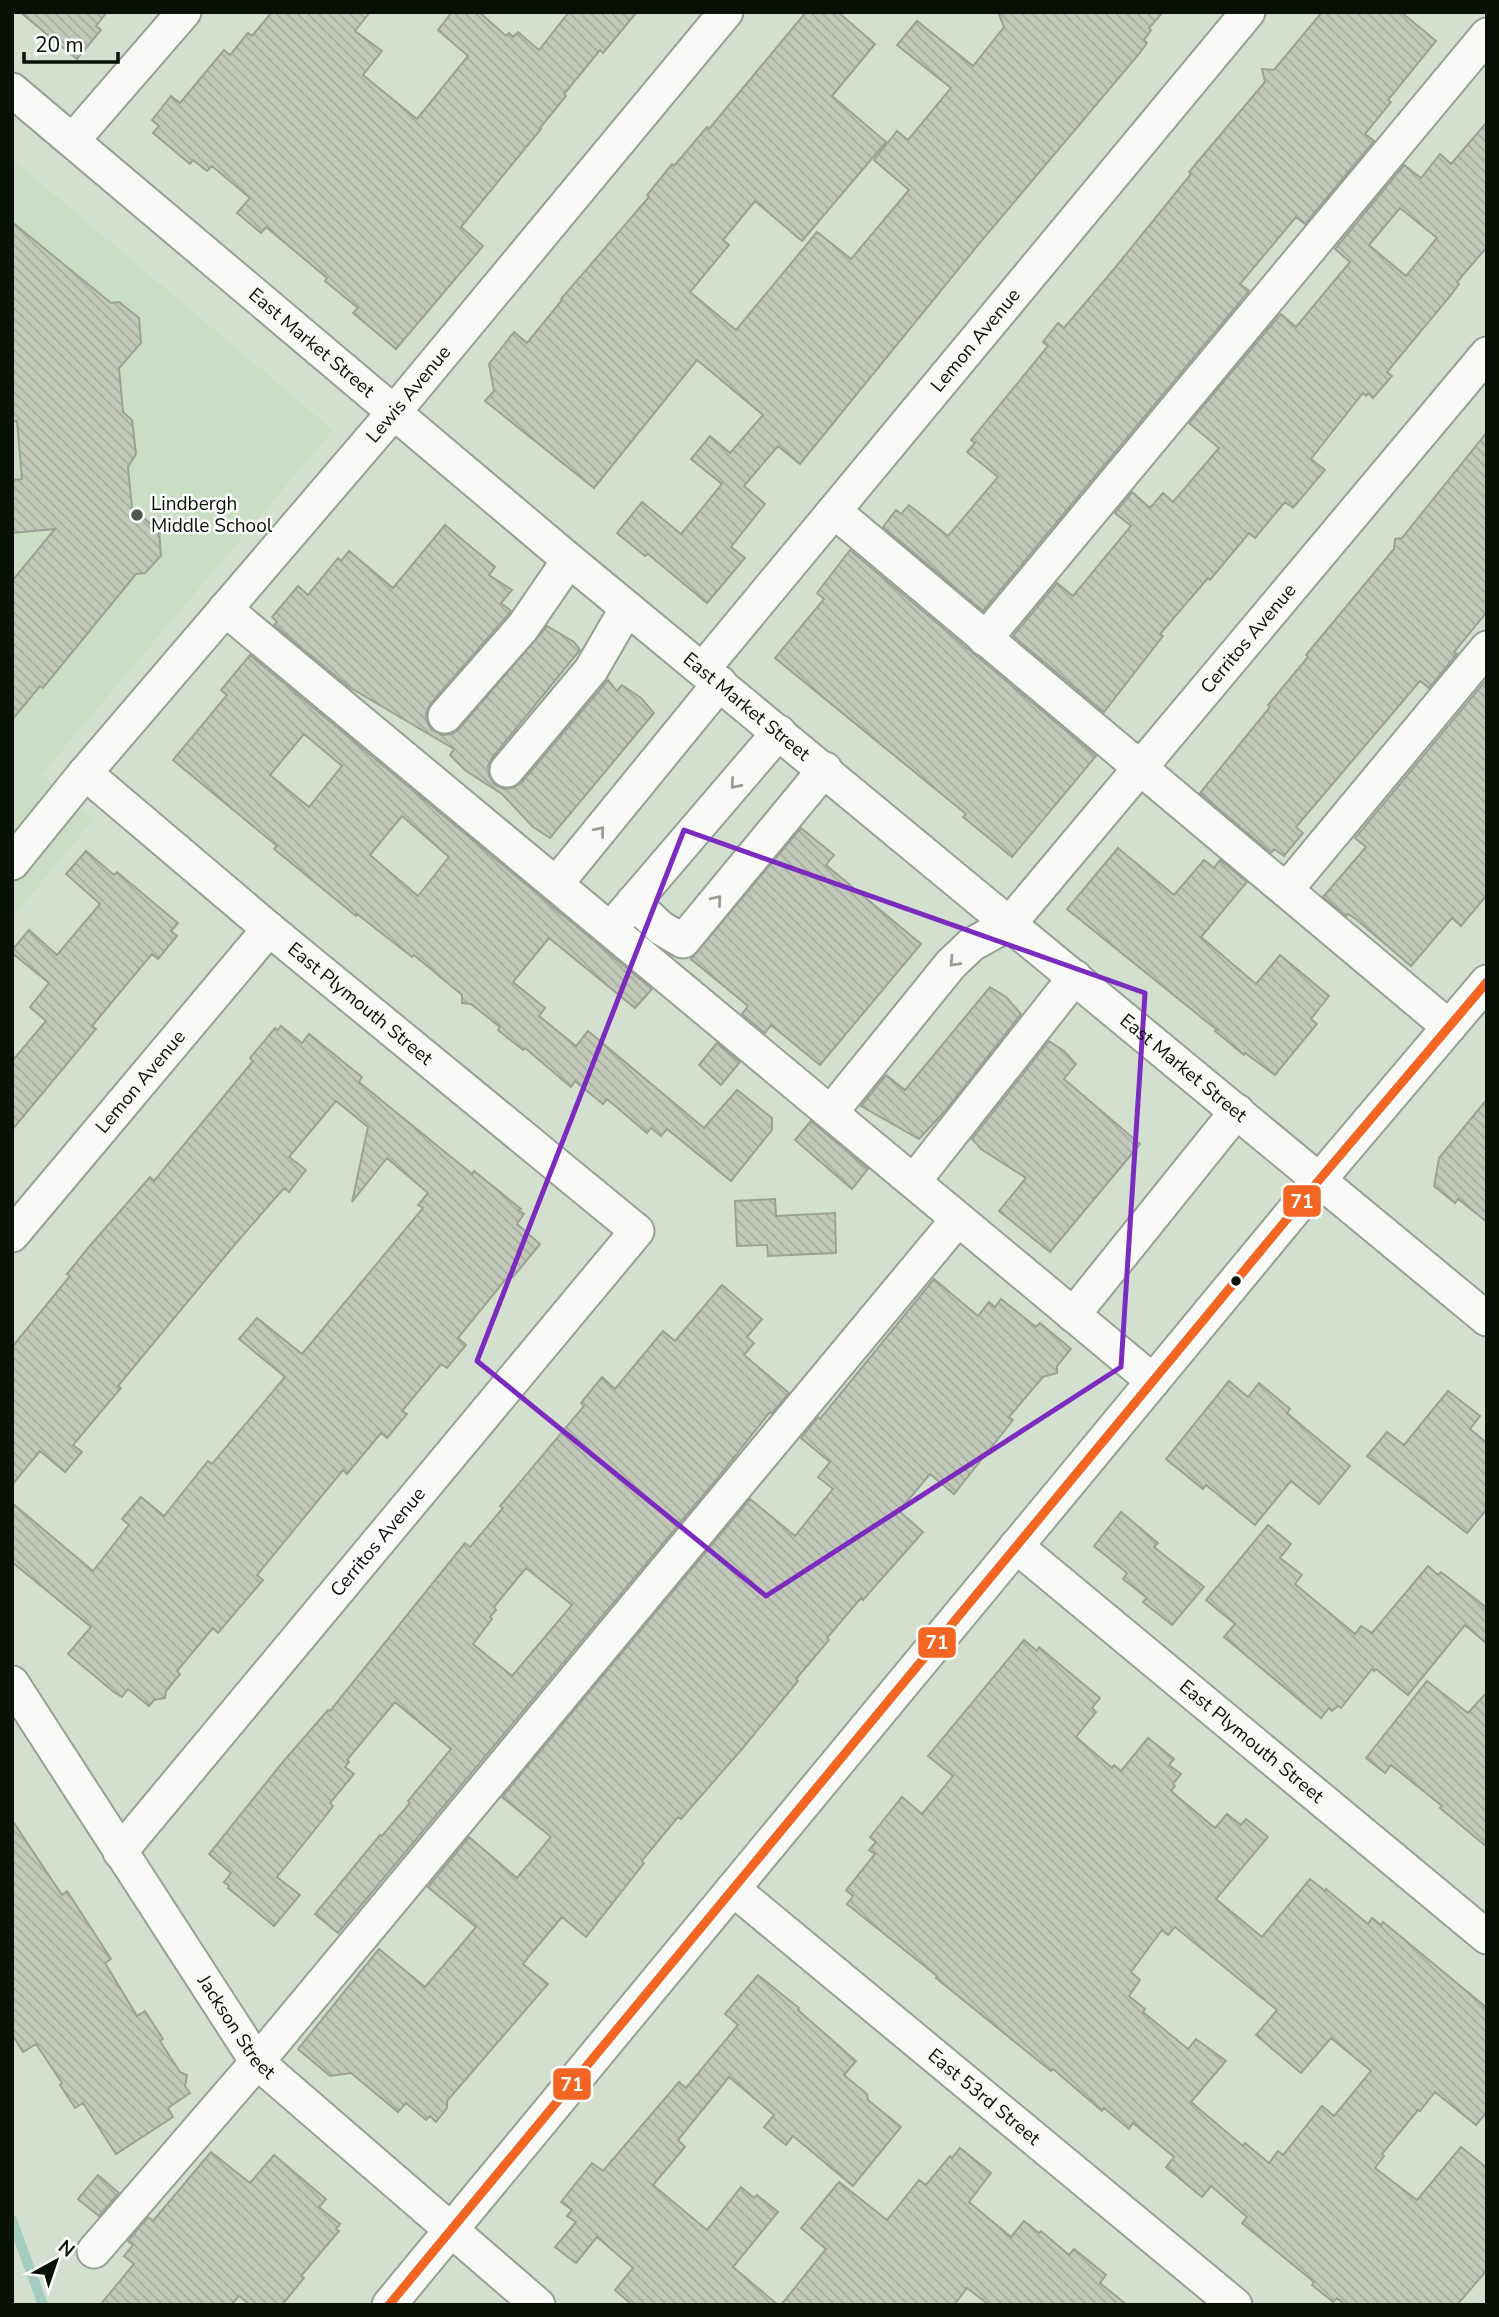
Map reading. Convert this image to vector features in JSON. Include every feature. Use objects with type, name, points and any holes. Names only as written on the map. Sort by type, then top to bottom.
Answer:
[{"type":"street","points":[[74,140],[184,12]]},
{"type":"street","name":"Lewis Avenue","points":[[12,863],[85,773],[394,411],[726,12]]},
{"type":"street","name":"Lemon Avenue","points":[[556,884],[834,511],[1248,12]]},
{"type":"street","points":[[1475,12],[1487,22]]},
{"type":"street","points":[[985,639],[1487,34]]},
{"type":"street","name":"East Market Street","points":[[12,90],[569,560],[1487,1319]]},
{"type":"street","name":"Cerritos Avenue","points":[[1010,923],[1487,355]]},
{"type":"street","points":[[834,511],[1449,1027]]},
{"type":"street","points":[[445,716],[523,626],[569,560]]},
{"type":"street","points":[[225,608],[1153,1381]]},
{"type":"street","points":[[507,770],[591,670],[627,608]]},
{"type":"street","points":[[1286,890],[1487,648]]},
{"type":"street","points":[[611,929],[779,732]]},
{"type":"street","points":[[660,970],[825,769]]},
{"type":"street","name":"East Plymouth Street","points":[[85,773],[269,929],[637,1231]]},
{"type":"street","points":[[633,902],[661,928],[683,941]]},
{"type":"street","points":[[831,1112],[951,964],[971,945],[1010,923]]},
{"type":"street","name":"Lemon Avenue","points":[[12,1235],[269,929]]},
{"type":"street","points":[[914,1181],[1075,977]]},
{"type":"street","points":[[388,2305],[1320,1179],[1487,982]]},
{"type":"street","points":[[1073,1315],[1237,1111]]},
{"type":"street","points":[[94,2251],[257,2062],[958,1219]]},
{"type":"street","name":"Cerritos Avenue","points":[[120,1852],[637,1231]]},
{"type":"street","name":"East Plymouth Street","points":[[1016,1546],[1487,1937]]},
{"type":"street","name":"Jackson Street","points":[[12,1683],[257,2062],[538,2305]]},
{"type":"street","name":"East 53rd Street","points":[[733,1889],[1236,2305]]},
{"type":"highlighted area","points":[[684,830],[1145,993],[1121,1367],[766,1596],[477,1361]]},
{"type":"shaded area","name":"Lindbergh Middle School","points":[[12,159],[333,430],[42,774],[93,820],[12,918]]},
{"type":"building","points":[[20,12],[107,12],[96,26],[101,30],[77,59]]},
{"type":"building","points":[[272,12],[370,12],[355,31],[382,51],[363,75],[417,119],[468,56],[438,30],[452,12],[479,12],[506,36],[509,33],[513,37],[518,32],[539,50],[569,12],[637,12],[603,53],[600,50],[564,94],[566,96],[541,129],[461,227],[483,246],[396,349],[353,313],[358,308],[325,281],[327,278],[266,227],[261,233],[237,213],[250,198],[212,166],[207,171],[193,160],[190,164],[153,133],[159,126],[152,120],[171,96],[180,103],[224,50],[230,55],[248,33],[252,36]]},
{"type":"building","points":[[806,12],[838,12],[875,44],[832,96],[886,142],[802,241],[755,201],[723,240],[729,245],[690,292],[736,330],[817,232],[851,259],[909,190],[874,160],[897,131],[908,140],[951,88],[897,45],[917,21],[973,66],[1004,27],[998,12],[1163,12],[1149,28],[1151,30],[1144,40],[1147,43],[1139,54],[978,245],[800,464],[778,446],[744,486],[765,504],[731,547],[745,558],[707,603],[648,554],[645,556],[617,533],[642,502],[681,534],[722,484],[691,459],[710,436],[730,453],[763,415],[697,360],[594,488],[485,401],[494,391],[489,364],[514,332],[527,343],[561,299],[649,197],[647,195],[672,164],[674,166],[707,127],[709,129]]},
{"type":"building","points":[[1322,12],[1401,12],[1436,41],[1388,100],[1391,102],[1365,134],[1374,141],[1305,224],[1296,217],[1240,284],[1249,291],[983,611],[883,527],[896,510],[901,514],[909,505],[948,536],[998,477],[967,452],[975,443],[971,440],[1048,346],[1043,342],[1058,323],[1064,328],[1265,82],[1262,69],[1274,70]]},
{"type":"building","points":[[1487,122],[1487,247],[1387,372],[1392,376],[1373,398],[1368,393],[1366,396],[1363,393],[1311,459],[1325,470],[1293,508],[1285,502],[1255,538],[1249,533],[1160,634],[1163,636],[1104,712],[1013,636],[1057,583],[1073,596],[1131,526],[1115,513],[1132,492],[1150,508],[1163,493],[1173,502],[1219,448],[1189,423],[1281,314],[1296,327],[1350,262],[1335,249],[1404,165],[1421,178],[1440,154],[1451,164]],"holes":[[[1400,208],[1437,238],[1406,276],[1369,245]]]},
{"type":"building","points":[[12,222],[111,303],[119,302],[139,318],[141,343],[119,368],[123,412],[132,420],[136,454],[128,467],[132,508],[159,531],[161,556],[145,573],[136,574],[43,688],[40,686],[12,720],[12,581],[55,529],[12,533],[12,480],[22,479],[17,421],[12,422]]},
{"type":"building","points":[[1487,432],[1487,612],[1429,688],[1420,681],[1296,827],[1303,833],[1284,856],[1274,849],[1271,853],[1200,793],[1270,707],[1268,705],[1308,657],[1306,655],[1394,549],[1395,539],[1402,538]]},
{"type":"building","points":[[445,525],[495,567],[489,575],[512,590],[501,603],[511,611],[431,703],[426,713],[432,730],[442,735],[452,734],[459,729],[547,626],[574,642],[580,650],[492,758],[488,766],[489,776],[495,785],[504,789],[513,788],[522,782],[608,680],[617,691],[622,685],[641,698],[654,713],[550,838],[533,827],[502,794],[466,771],[450,755],[454,749],[349,687],[274,625],[277,622],[272,617],[298,586],[308,595],[338,558],[341,561],[349,551],[393,588]]},
{"type":"building","points":[[850,550],[1096,756],[1012,857],[963,817],[966,814],[775,658],[824,599],[817,593]]},
{"type":"building","points":[[250,655],[652,989],[635,1008],[549,938],[513,982],[545,1008],[539,1016],[576,1046],[588,1031],[704,1128],[737,1090],[772,1118],[772,1130],[731,1181],[667,1129],[661,1136],[651,1128],[647,1133],[607,1099],[603,1104],[575,1081],[571,1087],[525,1048],[523,1050],[498,1030],[500,1027],[471,1004],[462,1003],[462,995],[414,955],[412,957],[357,914],[356,916],[274,849],[277,846],[173,760],[227,695],[221,690]],"holes":[[[304,734],[342,766],[309,807],[270,775]],[[402,816],[449,857],[418,896],[370,855]]]},
{"type":"building","points":[[1487,679],[1487,895],[1461,926],[1452,918],[1411,966],[1357,920],[1348,914],[1346,916],[1323,897],[1366,847],[1355,838]]},
{"type":"building","points":[[801,828],[834,855],[826,865],[921,944],[820,1065],[771,1025],[765,1033],[742,1014],[748,1006],[691,959]]},
{"type":"building","points":[[1118,848],[1174,895],[1204,860],[1214,868],[1220,860],[1247,882],[1201,937],[1256,984],[1280,955],[1329,996],[1311,1019],[1317,1024],[1275,1075],[1245,1053],[1244,1055],[1215,1031],[1217,1030],[1067,909]]},
{"type":"building","points":[[86,851],[114,875],[117,872],[178,923],[171,931],[177,936],[158,959],[152,954],[92,1026],[96,1029],[12,1130],[12,1061],[46,1021],[30,1007],[49,983],[12,953],[12,950],[29,930],[57,955],[100,904],[66,874]]},
{"type":"building","points":[[990,987],[1006,997],[1021,1014],[945,1111],[919,1139],[861,1106],[886,1075],[905,1090]]},
{"type":"building","points":[[281,1026],[302,1043],[309,1034],[362,1077],[359,1082],[472,1174],[474,1171],[521,1209],[519,1210],[524,1214],[517,1224],[540,1244],[513,1277],[510,1274],[458,1338],[466,1345],[447,1368],[441,1364],[402,1411],[407,1414],[387,1438],[381,1433],[347,1474],[343,1470],[257,1575],[263,1580],[218,1633],[213,1628],[177,1671],[180,1674],[166,1691],[165,1698],[154,1700],[149,1706],[128,1689],[122,1697],[115,1693],[68,1654],[91,1627],[12,1562],[12,1503],[93,1571],[129,1525],[122,1519],[141,1497],[164,1516],[208,1461],[212,1464],[285,1377],[239,1339],[257,1318],[302,1354],[423,1208],[418,1205],[428,1193],[387,1158],[352,1202],[368,1127],[336,1101],[289,1157],[306,1170],[289,1192],[284,1188],[237,1242],[118,1386],[121,1388],[73,1445],[82,1452],[65,1472],[40,1451],[12,1485],[12,1347],[70,1276],[67,1274],[88,1248],[150,1177],[154,1181],[253,1061],[250,1058],[275,1028],[278,1030]]},
{"type":"building","points":[[1049,1041],[1064,1051],[1076,1064],[1064,1079],[1140,1144],[1050,1252],[999,1211],[1026,1178],[981,1149],[972,1139]]},
{"type":"building","points":[[717,1043],[740,1062],[721,1085],[699,1065]]},
{"type":"building","points":[[1487,1099],[1487,1222],[1458,1199],[1455,1203],[1434,1186],[1439,1158]]},
{"type":"building","points":[[811,1121],[868,1169],[852,1189],[795,1140]]},
{"type":"building","points":[[775,1199],[776,1216],[835,1213],[836,1253],[768,1256],[767,1245],[737,1246],[735,1201]]},
{"type":"building","points":[[934,1279],[978,1316],[989,1302],[995,1307],[1001,1299],[1036,1327],[1040,1323],[1071,1349],[1057,1366],[1057,1373],[1043,1377],[1009,1417],[1013,1420],[954,1494],[930,1474],[899,1511],[923,1532],[827,1638],[829,1640],[796,1679],[798,1681],[742,1749],[681,1819],[678,1817],[586,1937],[562,1917],[531,1954],[523,1964],[548,1984],[447,2101],[447,2108],[436,2122],[430,2116],[426,2120],[406,2103],[398,2112],[351,2073],[330,2076],[298,2049],[379,1949],[425,1987],[476,1927],[428,1887],[469,1837],[517,1878],[551,1837],[502,1797],[750,1499],[795,1536],[833,1489],[818,1477],[830,1462],[801,1438],[818,1417],[820,1419]]},
{"type":"building","points":[[722,1285],[762,1319],[747,1337],[754,1343],[744,1355],[789,1393],[772,1413],[769,1413],[338,1933],[315,1914],[410,1803],[408,1801],[451,1749],[395,1702],[347,1760],[349,1762],[345,1767],[354,1774],[330,1803],[333,1806],[277,1877],[300,1895],[274,1926],[228,1888],[224,1882],[231,1873],[209,1854],[282,1763],[328,1710],[330,1711],[465,1543],[470,1547],[503,1508],[500,1506],[584,1406],[581,1403],[602,1377],[615,1389],[663,1331],[675,1341]],"holes":[[[526,1568],[572,1605],[512,1676],[473,1644],[492,1619],[490,1617],[496,1610],[494,1607]]]},
{"type":"building","points":[[1229,1381],[1248,1397],[1259,1383],[1290,1409],[1287,1413],[1350,1466],[1319,1504],[1291,1481],[1255,1525],[1206,1485],[1203,1489],[1166,1459]]},
{"type":"building","points":[[1448,1391],[1480,1416],[1470,1429],[1487,1443],[1487,1509],[1467,1533],[1367,1456],[1387,1432],[1404,1445]]},
{"type":"building","points":[[1121,1512],[1158,1543],[1154,1547],[1204,1587],[1172,1625],[1143,1602],[1147,1598],[1123,1579],[1127,1573],[1094,1546]]},
{"type":"building","points":[[1268,1525],[1291,1544],[1280,1558],[1302,1575],[1295,1584],[1355,1634],[1361,1626],[1372,1633],[1428,1566],[1438,1575],[1441,1572],[1487,1608],[1487,1644],[1465,1625],[1408,1695],[1376,1669],[1372,1669],[1341,1708],[1338,1706],[1332,1711],[1329,1708],[1321,1718],[1224,1637],[1235,1624],[1206,1600]]},
{"type":"building","points":[[1024,1640],[1037,1651],[1039,1647],[1100,1698],[1092,1708],[1096,1712],[1076,1737],[1112,1768],[1114,1765],[1121,1771],[1148,1738],[1174,1759],[1169,1765],[1181,1774],[1171,1791],[1215,1828],[1227,1814],[1241,1825],[1246,1819],[1268,1837],[1216,1899],[1262,1937],[1310,1879],[1368,1924],[1372,1918],[1381,1925],[1383,1922],[1487,2008],[1487,2112],[1476,2125],[1435,2092],[1382,2154],[1384,2156],[1375,2168],[1417,2200],[1461,2147],[1487,2168],[1487,2270],[1457,2305],[1345,2305],[1337,2298],[1333,2302],[1312,2285],[1314,2282],[1242,2223],[1247,2217],[1211,2186],[1202,2197],[1166,2167],[1174,2157],[1133,2123],[1129,2129],[1104,2108],[1102,2111],[847,1904],[853,1896],[846,1890],[875,1854],[869,1850],[876,1842],[870,1837],[902,1797],[922,1814],[953,1776],[928,1756]],"holes":[[[1175,1927],[1277,2010],[1256,2035],[1301,2073],[1331,2038],[1371,2071],[1334,2116],[1322,2106],[1283,2155],[1278,2151],[1269,2163],[1245,2143],[1243,2146],[1191,2102],[1226,2061],[1196,2039],[1188,2049],[1143,2012],[1145,2009],[1129,1996],[1140,1980],[1131,1972],[1162,1930],[1168,1935]]]},
{"type":"building","points":[[1427,1681],[1468,1713],[1487,1692],[1487,1847],[1391,1765],[1385,1773],[1366,1758]]},
{"type":"building","points":[[12,1820],[62,1895],[67,1891],[111,1959],[105,1963],[137,2016],[145,2011],[180,2072],[187,2075],[185,2086],[190,2093],[168,2108],[173,2117],[116,2154],[83,2103],[75,2108],[36,2044],[23,2052],[12,2034]]},
{"type":"building","points":[[758,1975],[799,2008],[798,2010],[856,2061],[844,2075],[867,2094],[868,2100],[901,2127],[853,2186],[793,2136],[786,2145],[764,2127],[774,2115],[729,2077],[678,2140],[685,2147],[653,2185],[707,2230],[741,2187],[754,2198],[757,2195],[778,2212],[733,2267],[778,2305],[632,2305],[615,2290],[633,2268],[597,2237],[576,2263],[555,2247],[576,2222],[567,2216],[572,2210],[561,2202],[592,2163],[603,2171],[679,2082],[686,2088],[738,2025],[725,2014]]},
{"type":"building","points":[[960,2148],[991,2173],[969,2202],[1011,2237],[1024,2221],[1039,2233],[1041,2231],[1069,2255],[1074,2249],[1106,2275],[1100,2283],[1127,2305],[989,2305],[967,2288],[954,2305],[781,2305],[826,2249],[801,2228],[839,2182],[887,2220],[919,2180],[926,2185]]},
{"type":"building","points":[[211,2152],[250,2183],[274,2155],[326,2199],[319,2207],[340,2224],[336,2229],[339,2231],[301,2276],[304,2278],[282,2305],[250,2305],[239,2296],[231,2305],[100,2305],[134,2264],[124,2256],[133,2245],[128,2241],[148,2217],[153,2221]]},
{"type":"building","points":[[98,2175],[119,2193],[99,2216],[78,2199]]},
{"type":"waterway","points":[[12,2220],[43,2305]]},
{"type":"transit line","name":"71","points":[[389,2305],[1320,1179],[1487,982]]},
{"type":"place","name":"Lindbergh Middle School","points":[[137,515]]}]
